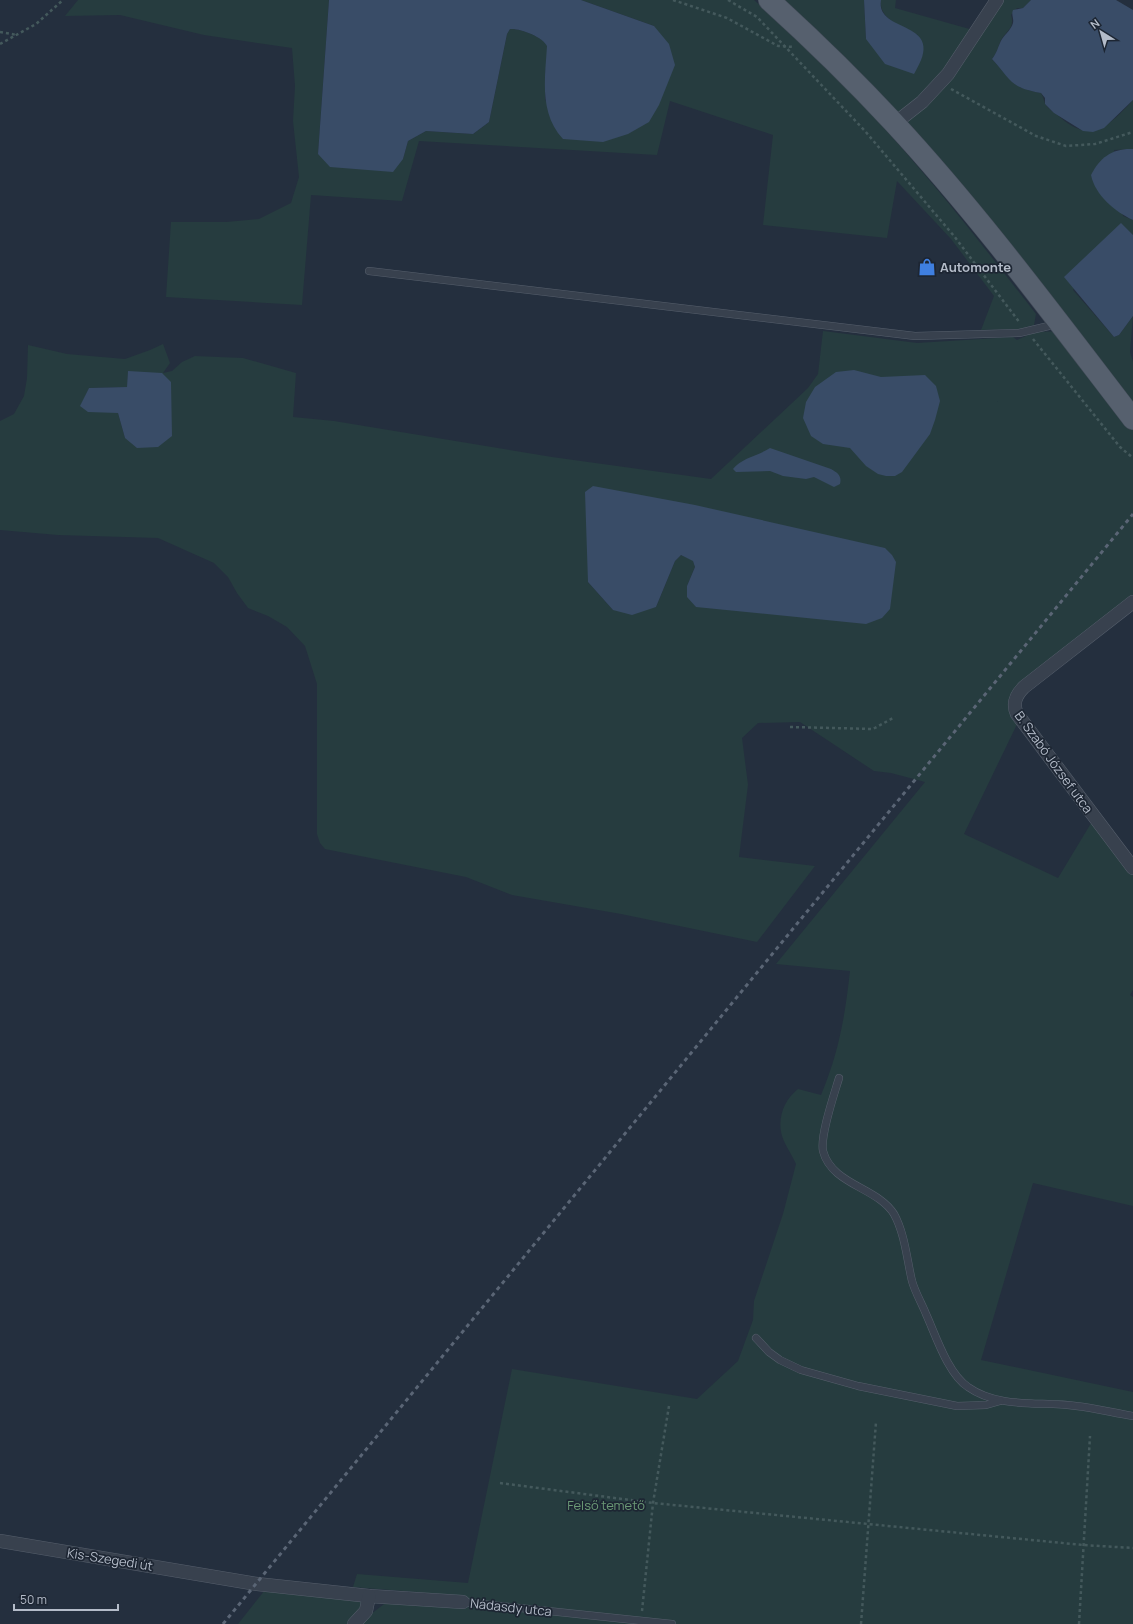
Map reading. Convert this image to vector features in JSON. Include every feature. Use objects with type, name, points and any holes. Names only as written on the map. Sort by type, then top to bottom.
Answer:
[{"type":"main road","points":[[769,0],[820,48],[894,124],[984,228],[1133,419]]},
{"type":"street","points":[[894,124],[922,102],[941,83],[997,0]]},
{"type":"street","name":"B. Szabó József utca","points":[[1133,602],[1024,687],[1017,695],[1014,704],[1015,710],[1021,720],[1133,868]]},
{"type":"street","name":"Kis-Szegedi út","points":[[0,1541],[257,1584],[350,1594]]},
{"type":"street","name":"Nádasdy utca","points":[[350,1594],[463,1602]]},
{"type":"street","points":[[354,1624],[366,1611],[369,1596]]},
{"type":"lane","points":[[369,271],[915,336],[1027,332],[1060,324]]},
{"type":"lane","points":[[839,1078],[823,1139],[823,1151],[827,1160],[835,1171],[884,1202],[894,1215],[901,1232],[912,1284],[949,1365],[958,1379],[966,1387],[979,1394],[1002,1401],[1076,1406],[1133,1416]]},
{"type":"lane","points":[[756,1338],[775,1356],[801,1370],[858,1386],[957,1406],[986,1405],[1002,1401]]},
{"type":"lane","name":"Nádasdy utca","points":[[463,1602],[672,1624]]},
{"type":"path","points":[[0,44],[41,21],[63,0]]},
{"type":"path","points":[[673,0],[727,18],[778,46],[820,48]]},
{"type":"path","points":[[728,0],[756,17],[880,148],[954,236],[1027,332],[1120,447],[1133,458]]},
{"type":"path","points":[[0,32],[18,35]]},
{"type":"path","points":[[941,83],[1036,136],[1066,146],[1095,144],[1133,132]]},
{"type":"path","points":[[790,727],[873,729],[893,718]]},
{"type":"path","points":[[643,1622],[653,1502],[669,1406]]},
{"type":"path","points":[[861,1624],[876,1422]]},
{"type":"path","points":[[1079,1624],[1090,1436]]},
{"type":"path","points":[[500,1483],[653,1502],[1084,1545],[1133,1548]]},
{"type":"green space","points":[[78,0],[329,0],[318,154],[403,159],[408,141],[426,131],[473,134],[489,122],[507,34],[510,29],[531,34],[541,39],[548,46],[545,101],[654,26],[581,0],[754,0],[843,85],[914,162],[956,212],[1036,314],[1034,325],[1019,329],[981,330],[994,296],[951,239],[897,181],[887,238],[763,225],[773,135],[670,101],[657,155],[419,141],[402,201],[311,195],[302,305],[166,297],[171,222],[226,222],[259,219],[291,203],[299,177],[293,121],[295,86],[292,48],[204,35],[120,15],[65,16]]},
{"type":"green space","points":[[780,0],[864,0],[866,39],[918,35],[899,26],[888,18],[881,7],[881,0],[896,0],[895,8],[973,30],[946,73],[906,112],[895,112]]},
{"type":"green space","name":"Felső temető","points":[[1001,0],[1031,0],[1023,8],[1017,8],[1011,15],[1012,23],[1010,29],[1001,40],[992,59],[1012,82],[1023,88],[1041,93],[1048,108],[1072,126],[1082,130],[1100,128],[1109,123],[1117,117],[1133,100],[1133,149],[1114,150],[1123,216],[1133,220],[1133,235],[1121,224],[1073,290],[1114,337],[1119,335],[1133,316],[1130,352],[1133,362],[1133,606],[1015,698],[1020,718],[964,834],[1058,878],[1093,820],[1133,872],[1133,990],[1130,995],[1133,997],[1133,1206],[1033,1183],[981,1360],[1133,1392],[1133,1624],[358,1624],[388,1601],[465,1596],[353,1587],[357,1574],[468,1583],[512,1369],[697,1399],[738,1361],[753,1320],[754,1301],[783,1214],[796,1164],[782,1136],[780,1123],[781,1116],[785,1104],[798,1089],[821,1095],[837,1049],[846,1003],[850,971],[776,964],[925,782],[891,773],[874,771],[800,722],[758,723],[742,738],[748,785],[739,857],[815,866],[757,942],[621,914],[512,895],[466,877],[325,849],[320,843],[317,834],[317,684],[305,646],[287,627],[268,616],[248,608],[228,577],[214,563],[158,538],[58,535],[0,530],[0,421],[14,414],[24,396],[27,378],[28,345],[67,354],[125,359],[163,344],[170,363],[163,373],[172,371],[182,362],[195,356],[243,358],[296,373],[293,417],[334,421],[552,457],[711,479],[808,388],[818,374],[823,331],[917,343],[1013,337],[1017,340],[1028,335],[1027,332],[1076,331],[908,127],[909,116]],"holes":[[[128,371],[125,438],[118,413],[81,406],[89,388],[127,387]],[[695,505],[696,607],[687,586],[695,567],[693,560],[681,555],[675,561],[656,607],[613,610],[588,582]]]},
{"type":"green space","points":[[269,1585],[361,1601],[361,1606],[351,1624],[238,1624]]},
{"type":"water","points":[[329,0],[581,0],[654,26],[669,44],[675,65],[659,105],[649,122],[628,134],[603,142],[563,139],[555,129],[547,107],[545,83],[547,46],[536,36],[519,30],[510,29],[507,34],[489,122],[473,134],[426,131],[408,141],[403,159],[393,172],[330,167],[318,154]]},
{"type":"water","points":[[864,0],[881,0],[882,11],[889,18],[918,35],[923,44],[923,56],[914,74],[885,64],[866,39]]},
{"type":"water","points":[[1031,0],[1116,0],[1133,10],[1133,100],[1104,128],[1093,132],[1083,131],[1054,113],[1045,104],[1045,98],[1041,93],[1023,88],[1012,82],[992,59],[1002,39],[1010,30],[1013,21],[1013,10],[1023,8]]},
{"type":"water","points":[[1133,149],[1133,220],[1113,208],[1101,196],[1093,182],[1091,175],[1099,163],[1108,155],[1119,150]]},
{"type":"water","points":[[1121,223],[1133,235],[1133,316],[1119,335],[1114,337],[1064,277]]},
{"type":"water","points":[[854,370],[881,377],[925,375],[936,386],[940,401],[930,434],[902,472],[895,476],[878,474],[866,466],[850,448],[823,444],[811,436],[803,418],[806,402],[815,387],[836,372]]},
{"type":"water","points":[[128,371],[162,373],[171,382],[172,436],[158,447],[137,448],[125,438],[118,413],[88,412],[80,406],[89,388],[127,387]]},
{"type":"water","points":[[770,448],[831,469],[839,475],[840,484],[834,487],[814,477],[806,479],[783,476],[770,471],[736,472],[733,469],[740,462]]},
{"type":"water","points":[[593,486],[695,505],[885,548],[896,562],[890,609],[882,618],[866,624],[696,607],[687,597],[687,586],[695,567],[693,561],[681,555],[675,561],[656,607],[632,615],[613,610],[588,582],[585,492]]},
{"type":"railway","points":[[223,1624],[1133,514]]},
{"type":"place","name":"Automonte","points":[[927,267]]}]
